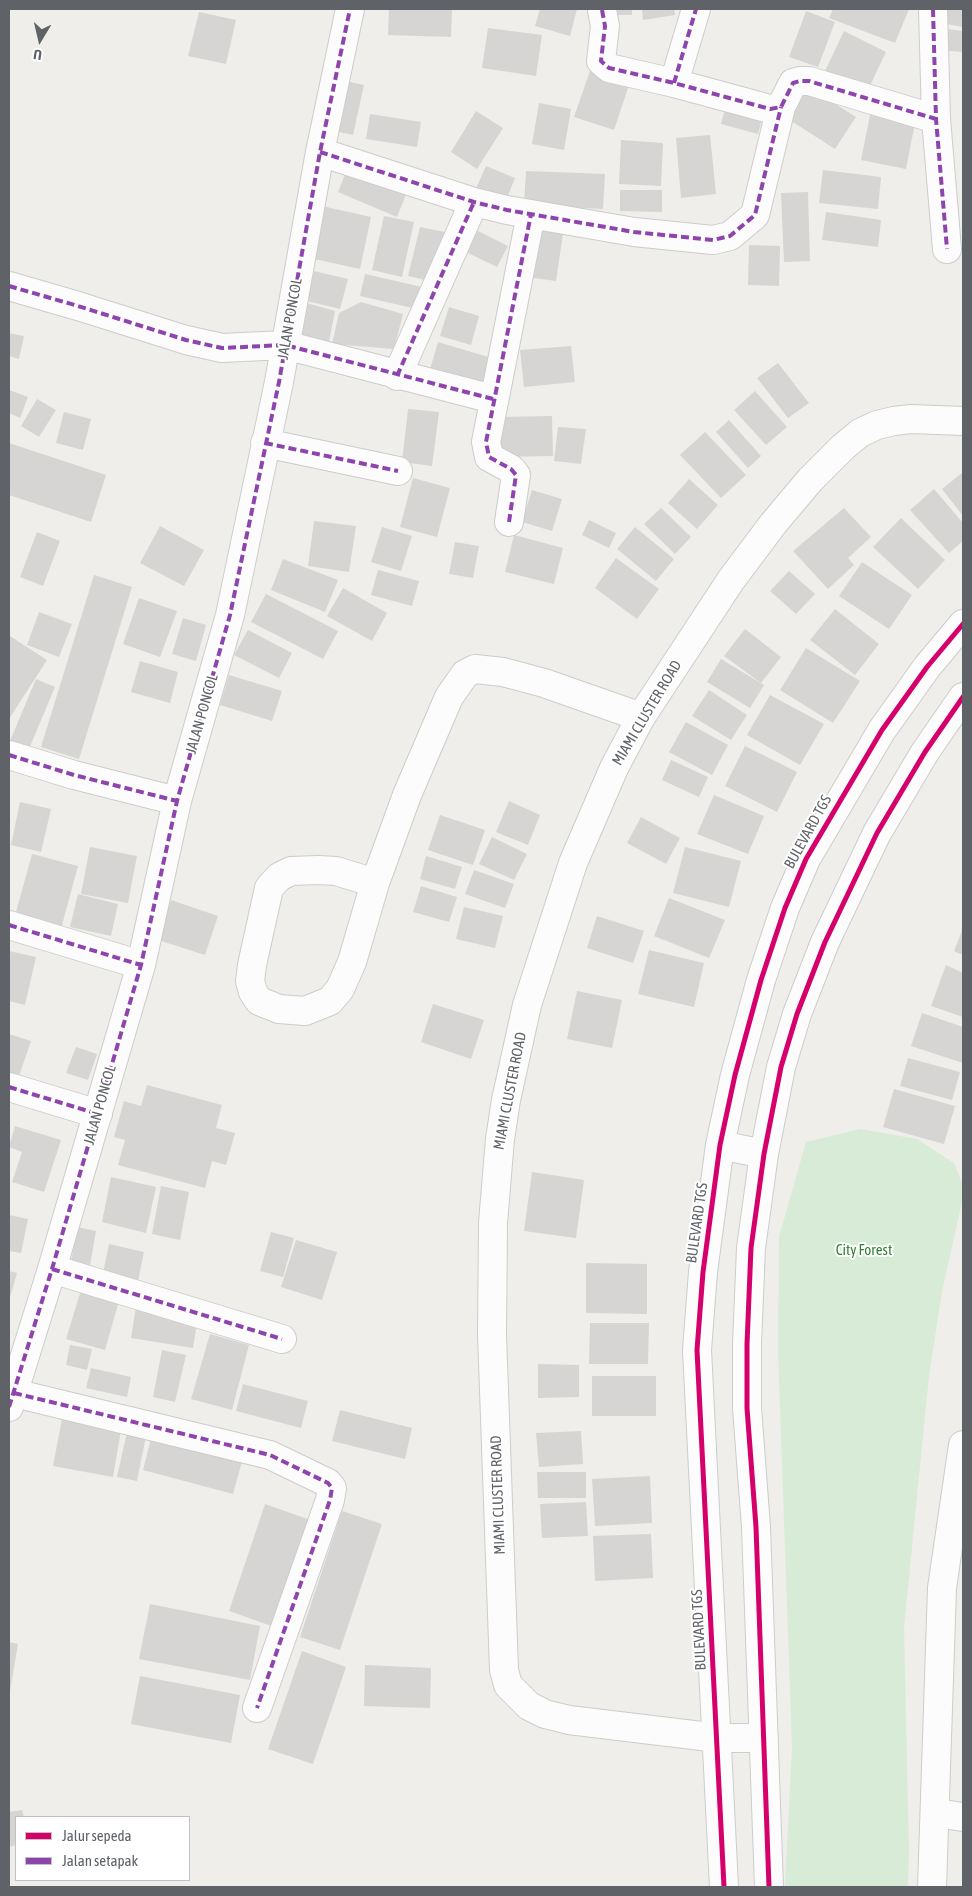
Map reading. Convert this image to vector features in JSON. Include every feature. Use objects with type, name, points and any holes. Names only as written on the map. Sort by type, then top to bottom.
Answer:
[{"type":"street","name":"JALAN PONCOL","points":[[12,1400],[141,965],[177,801],[230,615],[285,345],[320,152],[350,9]]},
{"type":"street","points":[[674,83],[696,9]]},
{"type":"street","points":[[932,9],[936,119],[947,250]]},
{"type":"street","points":[[602,10],[604,26],[602,64],[609,68],[674,83],[761,108],[782,106]]},
{"type":"street","points":[[320,152],[474,202],[634,232],[713,240],[730,236],[756,215],[782,106],[793,84],[800,80],[809,81],[936,119]]},
{"type":"street","points":[[396,376],[474,202]]},
{"type":"street","points":[[509,522],[516,475],[489,457],[487,451],[493,399],[531,214]]},
{"type":"street","points":[[9,286],[195,342],[222,348],[285,345],[396,376],[493,399]]},
{"type":"street","name":"MIAMI CLUSTER ROAD","points":[[764,1738],[718,1738],[570,1720],[545,1714],[528,1706],[516,1696],[508,1685],[504,1670],[492,1334],[493,1223],[500,1139],[506,1100],[527,1005],[573,863],[614,768],[641,717],[731,580],[773,524],[810,480],[843,447],[860,433],[877,425],[894,421],[911,419],[963,421]]},
{"type":"street","points":[[265,443],[398,470]]},
{"type":"street","name":"BULEVARD TGS","points":[[724,1887],[718,1738],[696,1350],[702,1272],[723,1133],[760,980],[784,908],[806,859],[882,730],[922,674],[963,624]]},
{"type":"street","points":[[375,883],[336,871],[291,871],[279,878],[269,888],[250,980],[253,992],[259,1001],[266,1005],[293,1011],[312,1009],[330,1001],[340,989],[352,962],[375,883],[407,795],[438,722],[457,683],[465,674],[475,670],[503,672],[544,683],[641,717]]},
{"type":"street","points":[[769,1887],[756,1527],[747,1408],[747,1344],[751,1248],[766,1141],[781,1067],[797,1014],[825,942],[877,833],[925,752],[963,697]]},
{"type":"street","points":[[9,755],[74,775],[177,801]]},
{"type":"street","points":[[9,925],[141,965]]},
{"type":"street","points":[[9,1087],[98,1114]]},
{"type":"street","points":[[723,1133],[766,1141]]},
{"type":"street","points":[[52,1269],[282,1339]]},
{"type":"street","points":[[12,1400],[270,1455],[328,1483],[332,1488],[330,1500],[257,1708]]},
{"type":"street","points":[[932,1887],[963,1445]]},
{"type":"street","points":[[936,1813],[963,1817]]},
{"type":"green space","name":"City Forest","points":[[860,1129],[917,1139],[954,1163],[963,1185],[963,1197],[942,1292],[929,1376],[904,1628],[909,1853],[908,1887],[785,1887],[792,1747],[778,1351],[779,1237],[806,1142]]},
{"type":"building","points":[[389,9],[452,9],[451,37],[388,35]]},
{"type":"building","points":[[540,9],[577,9],[570,36],[535,26]]},
{"type":"building","points":[[606,9],[632,9],[632,15],[606,15]]},
{"type":"building","points":[[642,9],[674,9],[675,15],[643,20]]},
{"type":"building","points":[[833,9],[909,9],[895,43],[829,18]]},
{"type":"building","points":[[938,9],[963,9],[963,27],[935,22]]},
{"type":"building","points":[[806,11],[835,22],[818,67],[789,57]]},
{"type":"building","points":[[199,12],[236,20],[226,64],[188,56]]},
{"type":"building","points":[[488,28],[542,35],[536,76],[482,68]]},
{"type":"building","points":[[940,28],[963,31],[963,52],[938,50]]},
{"type":"building","points":[[844,31],[886,52],[867,92],[825,71]]},
{"type":"building","points":[[590,71],[629,85],[614,130],[574,117]]},
{"type":"building","points":[[341,80],[364,85],[353,135],[331,130]]},
{"type":"building","points":[[805,85],[856,117],[835,149],[785,117]]},
{"type":"building","points":[[539,103],[571,109],[564,150],[532,144]]},
{"type":"building","points":[[726,105],[763,115],[758,134],[721,124]]},
{"type":"building","points":[[476,111],[503,128],[477,169],[451,152]]},
{"type":"building","points":[[370,114],[421,122],[417,147],[366,139]]},
{"type":"building","points":[[870,115],[915,123],[906,169],[861,160]]},
{"type":"building","points":[[710,135],[716,194],[681,198],[676,138]]},
{"type":"building","points":[[621,140],[663,143],[661,186],[619,184]]},
{"type":"building","points":[[486,166],[515,178],[503,208],[473,195]]},
{"type":"building","points":[[348,167],[407,192],[397,217],[338,192]]},
{"type":"building","points":[[823,170],[881,177],[878,209],[819,203]]},
{"type":"building","points":[[526,171],[605,174],[603,209],[524,205]]},
{"type":"building","points":[[620,190],[662,190],[662,212],[620,211]]},
{"type":"building","points":[[808,192],[810,261],[784,262],[781,193]]},
{"type":"building","points":[[322,206],[371,217],[360,269],[310,258]]},
{"type":"building","points":[[826,212],[881,220],[878,247],[822,240]]},
{"type":"building","points":[[384,216],[414,222],[402,277],[372,270]]},
{"type":"building","points":[[535,223],[564,227],[556,281],[527,277]]},
{"type":"building","points":[[420,227],[445,232],[434,282],[408,276]]},
{"type":"building","points":[[476,230],[508,246],[497,267],[466,252]]},
{"type":"building","points":[[749,245],[780,246],[779,286],[748,285]]},
{"type":"building","points":[[314,271],[348,279],[340,309],[307,301]]},
{"type":"building","points":[[365,274],[422,287],[417,309],[360,296]]},
{"type":"building","points":[[299,301],[335,311],[328,347],[293,343]]},
{"type":"building","points":[[361,302],[403,314],[394,349],[332,344],[339,313]]},
{"type":"building","points":[[449,307],[479,316],[471,345],[440,336]]},
{"type":"building","points":[[9,333],[24,336],[19,359],[9,356]]},
{"type":"building","points":[[438,342],[495,359],[486,393],[428,376]]},
{"type":"building","points":[[571,346],[575,382],[524,387],[520,350]]},
{"type":"building","points":[[778,363],[809,403],[788,418],[757,378]]},
{"type":"building","points":[[9,390],[28,397],[20,418],[9,413]]},
{"type":"building","points":[[755,391],[787,427],[766,445],[734,410]]},
{"type":"building","points":[[37,399],[56,410],[39,437],[21,426]]},
{"type":"building","points":[[408,409],[439,412],[432,466],[402,462]]},
{"type":"building","points":[[64,412],[91,419],[83,450],[56,443]]},
{"type":"building","points":[[552,416],[553,456],[494,457],[493,417]]},
{"type":"building","points":[[729,420],[761,456],[748,468],[716,432]]},
{"type":"building","points":[[558,427],[586,429],[581,464],[554,461]]},
{"type":"building","points":[[705,432],[746,475],[721,498],[680,455]]},
{"type":"building","points":[[9,443],[106,475],[91,522],[9,495]]},
{"type":"building","points":[[963,472],[963,516],[942,489]]},
{"type":"building","points":[[413,478],[450,488],[437,537],[400,527]]},
{"type":"building","points":[[689,479],[718,505],[697,529],[668,503]]},
{"type":"building","points":[[934,489],[963,523],[963,541],[949,553],[910,510]]},
{"type":"building","points":[[532,490],[562,499],[552,531],[522,522]]},
{"type":"building","points":[[661,508],[691,537],[675,554],[644,524]]},
{"type":"building","points":[[844,508],[871,537],[848,558],[854,565],[828,589],[793,551]]},
{"type":"building","points":[[901,518],[945,560],[918,589],[873,547]]},
{"type":"building","points":[[589,520],[616,533],[609,548],[582,535]]},
{"type":"building","points":[[314,521],[356,526],[349,572],[308,566]]},
{"type":"building","points":[[160,526],[204,550],[184,586],[140,563]]},
{"type":"building","points":[[382,527],[412,536],[401,571],[371,562]]},
{"type":"building","points":[[635,527],[674,559],[656,581],[617,549]]},
{"type":"building","points":[[37,532],[60,541],[43,586],[20,577]]},
{"type":"building","points":[[514,535],[563,548],[554,584],[505,572]]},
{"type":"building","points":[[455,542],[479,546],[473,578],[449,574]]},
{"type":"building","points":[[616,558],[659,589],[637,619],[595,588]]},
{"type":"building","points":[[283,559],[338,580],[325,612],[271,590]]},
{"type":"building","points":[[862,562],[912,595],[889,629],[839,596]]},
{"type":"building","points":[[378,570],[419,581],[412,606],[371,595]]},
{"type":"building","points":[[789,571],[815,594],[796,614],[770,591]]},
{"type":"building","points":[[94,575],[132,587],[79,759],[41,747]]},
{"type":"building","points":[[343,588],[387,613],[372,641],[327,616]]},
{"type":"building","points":[[266,594],[338,631],[323,659],[251,622]]},
{"type":"building","points":[[139,598],[177,611],[160,657],[123,644]]},
{"type":"building","points":[[835,609],[879,644],[855,675],[810,640]]},
{"type":"building","points":[[39,612],[72,624],[59,657],[27,645]]},
{"type":"building","points":[[183,618],[206,625],[196,661],[172,654]]},
{"type":"building","points":[[745,629],[781,657],[761,683],[724,656]]},
{"type":"building","points":[[248,630],[292,653],[279,678],[234,655]]},
{"type":"building","points":[[9,637],[47,660],[9,719]]},
{"type":"building","points":[[806,648],[860,681],[833,723],[780,690]]},
{"type":"building","points":[[721,659],[764,685],[750,708],[707,682]]},
{"type":"building","points":[[140,661],[178,672],[170,703],[131,692]]},
{"type":"building","points":[[229,675],[282,691],[272,721],[220,705]]},
{"type":"building","points":[[36,679],[55,687],[29,749],[10,741]]},
{"type":"building","points":[[709,690],[747,715],[731,740],[692,716]]},
{"type":"building","points":[[770,695],[824,724],[800,765],[747,735]]},
{"type":"building","points":[[686,722],[728,745],[712,775],[669,752]]},
{"type":"building","points":[[745,746],[797,772],[777,812],[725,786]]},
{"type":"building","points":[[671,760],[708,777],[699,797],[662,780]]},
{"type":"building","points":[[714,795],[764,816],[748,854],[697,834]]},
{"type":"building","points":[[509,801],[540,815],[528,845],[496,832]]},
{"type":"building","points":[[20,802],[51,809],[41,852],[11,845]]},
{"type":"building","points":[[440,815],[485,830],[473,865],[428,850]]},
{"type":"building","points":[[641,817],[680,838],[666,864],[627,843]]},
{"type":"building","points":[[492,837],[527,854],[514,880],[479,864]]},
{"type":"building","points":[[90,847],[137,856],[128,903],[81,894]]},
{"type":"building","points":[[685,847],[741,861],[729,907],[673,893]]},
{"type":"building","points":[[32,854],[78,866],[59,936],[13,923]]},
{"type":"building","points":[[426,856],[462,867],[455,889],[420,879]]},
{"type":"building","points":[[474,870],[514,884],[505,908],[465,894]]},
{"type":"building","points":[[421,886],[457,897],[449,922],[413,912]]},
{"type":"building","points":[[78,894],[118,904],[111,936],[70,927]]},
{"type":"building","points":[[669,898],[725,920],[709,958],[654,936]]},
{"type":"building","points":[[171,900],[218,916],[205,955],[158,940]]},
{"type":"building","points":[[464,907],[503,916],[495,948],[456,939]]},
{"type":"building","points":[[597,916],[644,931],[633,963],[587,948]]},
{"type":"building","points":[[963,928],[963,955],[954,951]]},
{"type":"building","points":[[649,950],[704,963],[694,1007],[638,994]]},
{"type":"building","points":[[9,951],[36,957],[25,1005],[9,1001]]},
{"type":"building","points":[[946,965],[963,973],[963,1017],[931,1006]]},
{"type":"building","points":[[577,991],[622,1000],[612,1048],[567,1039]]},
{"type":"building","points":[[433,1004],[484,1020],[471,1059],[421,1042]]},
{"type":"building","points":[[922,1013],[963,1027],[963,1063],[911,1046]]},
{"type":"building","points":[[9,1034],[31,1041],[16,1085],[9,1082]]},
{"type":"building","points":[[76,1047],[97,1054],[88,1080],[66,1073]]},
{"type":"building","points":[[908,1058],[960,1072],[952,1100],[900,1086]]},
{"type":"building","points":[[147,1085],[222,1105],[216,1128],[235,1133],[226,1165],[212,1161],[205,1188],[118,1165],[125,1140],[114,1137],[124,1101],[141,1106]]},
{"type":"building","points":[[894,1089],[955,1106],[944,1144],[883,1127]]},
{"type":"building","points":[[15,1126],[61,1140],[44,1192],[12,1182],[22,1152],[9,1147]]},
{"type":"building","points":[[532,1172],[584,1180],[576,1238],[524,1231]]},
{"type":"building","points":[[111,1177],[156,1187],[146,1233],[102,1222]]},
{"type":"building","points":[[161,1186],[189,1192],[180,1240],[152,1234]]},
{"type":"building","points":[[9,1215],[28,1219],[21,1253],[9,1251]]},
{"type":"building","points":[[77,1227],[96,1231],[89,1271],[70,1267]]},
{"type":"building","points":[[271,1232],[294,1238],[283,1277],[260,1271]]},
{"type":"building","points":[[296,1240],[337,1252],[322,1300],[281,1287]]},
{"type":"building","points":[[109,1244],[144,1252],[137,1286],[102,1278]]},
{"type":"building","points":[[586,1263],[647,1264],[647,1314],[586,1313]]},
{"type":"building","points":[[9,1271],[17,1273],[9,1301]]},
{"type":"building","points":[[81,1290],[119,1301],[105,1350],[66,1339]]},
{"type":"building","points":[[136,1307],[198,1316],[193,1348],[131,1338]]},
{"type":"building","points":[[590,1323],[649,1323],[648,1364],[589,1364]]},
{"type":"building","points":[[210,1334],[249,1345],[232,1410],[191,1399]]},
{"type":"building","points":[[70,1345],[92,1349],[87,1370],[66,1365]]},
{"type":"building","points":[[162,1350],[186,1355],[175,1402],[153,1397]]},
{"type":"building","points":[[538,1364],[579,1365],[579,1397],[538,1398]]},
{"type":"building","points":[[91,1368],[131,1377],[127,1397],[86,1388]]},
{"type":"building","points":[[592,1376],[656,1376],[656,1416],[592,1416]]},
{"type":"building","points":[[243,1384],[308,1401],[301,1428],[236,1411]]},
{"type":"building","points":[[340,1410],[412,1428],[405,1459],[332,1441]]},
{"type":"building","points":[[62,1419],[121,1430],[113,1477],[53,1466]]},
{"type":"building","points":[[581,1431],[583,1464],[539,1467],[536,1433]]},
{"type":"building","points":[[127,1432],[146,1436],[137,1481],[117,1477]]},
{"type":"building","points":[[152,1435],[243,1458],[233,1494],[143,1470]]},
{"type":"building","points":[[537,1472],[586,1472],[586,1498],[538,1498]]},
{"type":"building","points":[[650,1476],[652,1523],[595,1526],[592,1479]]},
{"type":"building","points":[[586,1502],[588,1536],[542,1538],[540,1504]]},
{"type":"building","points":[[265,1504],[316,1522],[280,1629],[229,1611]]},
{"type":"building","points":[[342,1511],[382,1524],[340,1650],[300,1637]]},
{"type":"building","points":[[651,1534],[653,1578],[595,1581],[593,1536]]},
{"type":"building","points":[[150,1604],[260,1626],[250,1680],[139,1659]]},
{"type":"building","points":[[9,1642],[18,1644],[10,1691],[9,1690]]},
{"type":"building","points":[[302,1651],[346,1667],[313,1764],[268,1749]]},
{"type":"building","points":[[365,1665],[431,1668],[430,1708],[364,1706]]},
{"type":"building","points":[[140,1676],[240,1695],[231,1743],[131,1724]]},
{"type":"building","points":[[22,1810],[24,1816],[15,1816],[15,1845],[9,1847],[9,1812]]},
{"type":"marked path","points":[[9,1407],[52,1269],[141,965],[177,801],[230,615],[279,382],[320,152],[350,9]]},
{"type":"marked path","points":[[674,83],[696,9]]},
{"type":"marked path","points":[[933,9],[936,119],[947,249]]},
{"type":"marked path","points":[[602,10],[605,26],[601,61],[609,68],[674,83],[770,109],[781,107],[793,83],[809,81],[936,119]]},
{"type":"marked path","points":[[320,152],[474,202],[507,210],[634,232],[713,240],[730,236],[755,215],[781,107]]},
{"type":"marked path","points":[[397,376],[474,202]]},
{"type":"marked path","points":[[509,522],[516,475],[511,469],[489,457],[486,442],[531,214]]},
{"type":"marked path","points":[[9,286],[186,340],[222,348],[285,345],[493,399]]},
{"type":"marked path","points":[[265,443],[398,471]]},
{"type":"marked path","points":[[9,755],[74,775],[177,801]]},
{"type":"marked path","points":[[9,925],[141,965]]},
{"type":"marked path","points":[[9,1087],[98,1114]]},
{"type":"marked path","points":[[52,1269],[282,1339]]},
{"type":"marked path","points":[[14,1393],[270,1455],[328,1483],[332,1488],[330,1500],[257,1708]]},
{"type":"cycle path","points":[[724,1887],[697,1350],[703,1272],[720,1145],[735,1075],[761,980],[785,908],[806,859],[882,730],[927,667],[963,624]]},
{"type":"cycle path","points":[[769,1887],[756,1527],[747,1408],[747,1344],[751,1248],[764,1154],[781,1067],[797,1014],[825,942],[877,833],[925,752],[963,697]]}]
